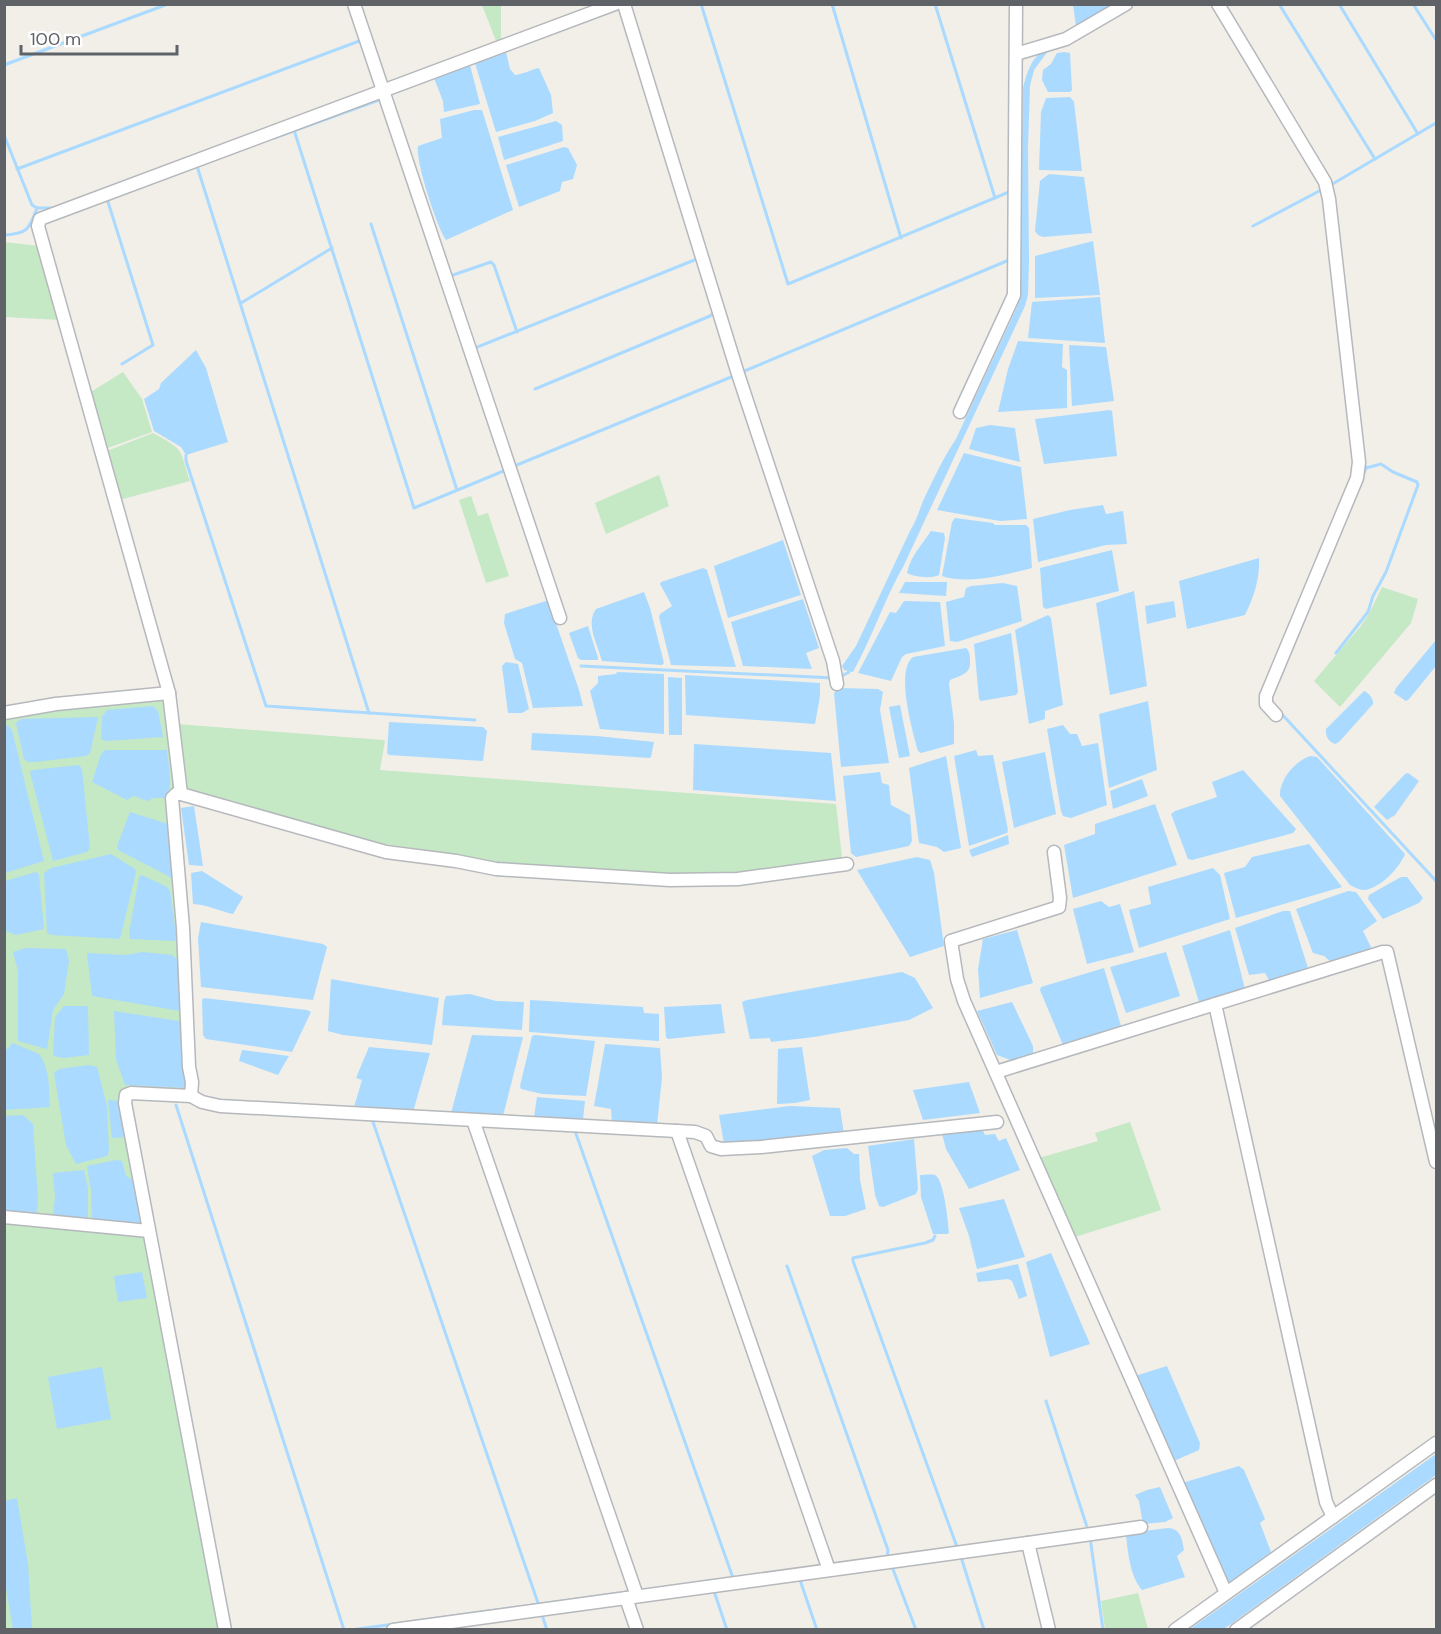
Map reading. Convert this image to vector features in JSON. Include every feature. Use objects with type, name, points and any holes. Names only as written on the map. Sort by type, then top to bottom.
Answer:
[{"type":"street","points":[[354,4],[560,618]]},
{"type":"street","points":[[181,794],[169,693],[38,223],[43,216],[385,92],[615,4]]},
{"type":"street","points":[[624,4],[734,363],[833,661],[837,684]]},
{"type":"street","points":[[960,412],[1014,295],[1016,4]]},
{"type":"street","points":[[1016,54],[1066,39],[1126,4]]},
{"type":"street","points":[[1218,4],[1325,182],[1329,199],[1359,462],[1357,478],[1266,696],[1266,704],[1276,715]]},
{"type":"street","points":[[4,713],[56,704],[169,693]]},
{"type":"street","points":[[191,1096],[181,896],[172,803],[176,794],[386,852],[456,861],[495,869],[670,880],[738,879],[847,864]]},
{"type":"street","points":[[1054,852],[1060,898],[1059,907],[951,941],[960,989],[1226,1593]]},
{"type":"street","points":[[996,1072],[1388,952],[1437,1162]]},
{"type":"street","points":[[1215,1004],[1324,1491],[1333,1517]]},
{"type":"street","points":[[225,1629],[149,1231],[126,1095],[131,1093],[191,1096],[202,1102],[220,1106],[700,1133],[706,1136],[711,1146],[721,1149],[761,1147],[997,1122]]},
{"type":"street","points":[[473,1120],[632,1597],[637,1629]]},
{"type":"street","points":[[677,1131],[829,1570]]},
{"type":"street","points":[[4,1217],[149,1231]]},
{"type":"street","points":[[1175,1629],[1437,1443]]},
{"type":"street","points":[[1236,1629],[1437,1485]]},
{"type":"street","points":[[393,1629],[462,1625],[632,1597],[1142,1527]]},
{"type":"street","points":[[1028,1543],[1049,1629]]},
{"type":"green space","points":[[482,5],[501,5],[501,39],[496,41]]},
{"type":"green space","points":[[4,242],[39,246],[60,320],[5,317]]},
{"type":"green space","points":[[123,372],[142,399],[152,432],[105,449],[89,393]]},
{"type":"green space","points":[[153,433],[180,451],[190,481],[119,500],[107,451]]},
{"type":"green space","points":[[659,475],[669,506],[606,534],[595,503]]},
{"type":"green space","points":[[471,496],[478,516],[488,513],[509,576],[486,583],[459,500]]},
{"type":"green space","points":[[1382,587],[1418,599],[1411,623],[1340,707],[1314,681],[1360,627]]},
{"type":"green space","points":[[165,699],[176,785],[189,1093],[127,1089],[120,1094],[143,1221],[140,1225],[5,1214],[5,716],[47,708]]},
{"type":"green space","points":[[177,724],[383,740],[385,741],[380,770],[836,804],[842,858],[748,872],[677,874],[493,862],[378,843],[184,788]]},
{"type":"green space","points":[[1130,1122],[1161,1210],[1075,1237],[1039,1158],[1098,1141],[1095,1133]]},
{"type":"green space","points":[[4,1221],[146,1233],[221,1629],[5,1629]]},
{"type":"green space","points":[[1138,1593],[1148,1629],[1105,1629],[1101,1601]]},
{"type":"water","points":[[1073,5],[1116,5],[1076,26]]},
{"type":"water","points":[[1051,47],[1034,70],[1030,86],[1029,261],[1028,295],[1025,306],[860,659],[853,672],[844,670],[842,666],[856,646],[1017,307],[1021,292],[1023,88],[1035,58]]},
{"type":"water","points":[[506,52],[510,69],[515,75],[539,68],[551,95],[553,113],[535,121],[496,132],[475,63]]},
{"type":"water","points":[[1057,53],[1070,53],[1072,90],[1070,92],[1048,92],[1042,80],[1043,70],[1051,64]]},
{"type":"water","points":[[470,65],[480,104],[444,112],[443,101],[434,78]]},
{"type":"water","points":[[1070,97],[1074,102],[1082,171],[1039,170],[1041,112],[1046,98]]},
{"type":"water","points":[[482,110],[513,210],[446,240],[437,222],[428,194],[420,165],[418,146],[442,138],[440,119]]},
{"type":"water","points":[[556,121],[562,125],[563,141],[504,160],[498,137]]},
{"type":"water","points":[[564,147],[568,148],[577,165],[573,179],[562,182],[560,191],[519,207],[506,165]]},
{"type":"water","points":[[1049,174],[1084,177],[1092,233],[1043,237],[1035,231],[1040,181]]},
{"type":"water","points":[[1093,241],[1100,295],[1035,298],[1035,256]]},
{"type":"water","points":[[1100,297],[1105,343],[1028,338],[1032,302]]},
{"type":"water","points":[[1018,341],[1063,344],[1062,367],[1067,370],[1067,408],[998,412],[1008,369]]},
{"type":"water","points":[[1069,345],[1106,347],[1114,401],[1072,406]]},
{"type":"water","points":[[196,350],[206,368],[228,442],[186,455],[181,447],[154,431],[144,399],[159,389],[161,383]]},
{"type":"water","points":[[1112,411],[1117,456],[1044,464],[1035,419]]},
{"type":"water","points":[[990,425],[1015,428],[1020,462],[969,449],[976,428]]},
{"type":"water","points":[[964,453],[1021,467],[1027,519],[1000,521],[937,510]]},
{"type":"water","points":[[1103,505],[1106,514],[1123,511],[1127,544],[1106,545],[1038,562],[1033,519]]},
{"type":"water","points":[[955,518],[995,525],[1026,525],[1029,528],[1032,568],[999,576],[964,580],[942,576],[952,522]]},
{"type":"water","points":[[931,531],[944,533],[945,538],[939,575],[923,577],[907,573],[914,555]]},
{"type":"water","points":[[783,540],[801,595],[728,618],[714,566]]},
{"type":"water","points":[[1112,550],[1119,591],[1046,609],[1043,607],[1040,568]]},
{"type":"water","points":[[1259,558],[1256,587],[1245,615],[1187,629],[1179,581]]},
{"type":"water","points":[[703,568],[707,570],[736,667],[671,665],[659,617],[672,606],[660,584]]},
{"type":"water","points":[[905,582],[947,582],[946,596],[899,593]]},
{"type":"water","points":[[1003,583],[1017,586],[1022,621],[957,642],[950,641],[946,602],[964,597],[966,588],[971,586]]},
{"type":"water","points":[[1134,591],[1147,686],[1110,695],[1096,603]]},
{"type":"water","points":[[644,592],[664,663],[662,665],[602,661],[592,628],[596,609]]},
{"type":"water","points":[[803,599],[819,648],[806,653],[812,669],[743,666],[731,622]]},
{"type":"water","points":[[546,601],[549,603],[583,706],[533,708],[522,663],[515,659],[504,623],[505,614]]},
{"type":"water","points":[[904,601],[940,602],[945,646],[906,654],[902,657],[891,681],[858,673],[890,612],[896,613]]},
{"type":"water","points":[[1174,601],[1176,617],[1147,624],[1145,606]]},
{"type":"water","points":[[1048,615],[1051,618],[1063,705],[1045,711],[1045,719],[1029,724],[1015,630]]},
{"type":"water","points":[[588,626],[598,660],[578,658],[569,633]]},
{"type":"water","points":[[1011,633],[1018,692],[1016,695],[981,701],[974,644]]},
{"type":"water","points":[[1436,640],[1436,666],[1406,701],[1394,693],[1396,688]]},
{"type":"water","points":[[966,648],[970,656],[969,669],[964,674],[950,680],[949,684],[954,744],[921,753],[918,751],[907,702],[905,675],[908,664],[913,657]]},
{"type":"water","points":[[506,662],[518,664],[529,709],[522,713],[508,713],[502,666]]},
{"type":"water","points":[[617,672],[664,674],[664,734],[600,729],[590,691],[598,683],[598,676]]},
{"type":"water","points":[[685,675],[820,683],[815,724],[686,715]]},
{"type":"water","points":[[668,677],[682,678],[682,735],[669,735]]},
{"type":"water","points":[[839,688],[878,689],[883,692],[880,710],[889,763],[841,767],[834,693]]},
{"type":"water","points":[[1364,691],[1371,696],[1373,704],[1339,742],[1333,743],[1327,736],[1326,729]]},
{"type":"water","points":[[1148,701],[1157,770],[1109,788],[1099,714]]},
{"type":"water","points":[[900,705],[910,756],[899,758],[889,707]]},
{"type":"water","points":[[153,706],[158,711],[163,737],[106,741],[101,739],[102,717],[107,710]]},
{"type":"water","points":[[98,717],[90,753],[86,756],[35,762],[28,762],[24,759],[16,723],[21,719]]},
{"type":"water","points":[[389,722],[483,727],[487,731],[483,761],[389,755],[387,753]]},
{"type":"water","points":[[5,725],[12,730],[44,861],[5,873]]},
{"type":"water","points":[[1063,725],[1070,734],[1077,734],[1082,746],[1098,743],[1107,805],[1071,818],[1063,816],[1061,811],[1047,729]]},
{"type":"water","points":[[532,733],[654,742],[649,758],[531,750]]},
{"type":"water","points":[[694,744],[831,753],[836,801],[693,790]]},
{"type":"water","points":[[105,750],[167,750],[170,781],[165,798],[153,798],[148,801],[133,796],[127,800],[92,782],[101,754]]},
{"type":"water","points":[[976,750],[978,756],[993,755],[1008,830],[1007,833],[969,846],[954,756]]},
{"type":"water","points":[[1045,752],[1056,814],[1014,828],[1002,762]]},
{"type":"water","points":[[946,756],[961,848],[944,852],[937,847],[919,843],[909,768]]},
{"type":"water","points":[[1317,757],[1405,854],[1390,875],[1375,887],[1364,890],[1350,885],[1280,796],[1282,784],[1289,772],[1304,758]]},
{"type":"water","points":[[79,765],[82,769],[90,848],[87,852],[53,861],[30,772]]},
{"type":"water","points":[[1243,770],[1296,829],[1293,833],[1192,860],[1188,859],[1171,814],[1217,797],[1212,782]]},
{"type":"water","points":[[880,772],[882,783],[889,785],[891,805],[910,815],[912,841],[909,846],[856,857],[851,853],[843,776]]},
{"type":"water","points":[[1408,773],[1419,781],[1395,815],[1387,820],[1374,807]]},
{"type":"water","points":[[1142,779],[1148,796],[1113,809],[1110,791]]},
{"type":"water","points":[[1155,804],[1177,865],[1073,898],[1064,845],[1095,834],[1095,824]]},
{"type":"water","points":[[194,806],[203,866],[189,865],[181,808]]},
{"type":"water","points":[[130,812],[168,824],[172,878],[118,850],[117,846]]},
{"type":"water","points":[[1008,835],[1009,844],[972,857],[969,850]]},
{"type":"water","points":[[1309,844],[1342,887],[1236,918],[1224,873],[1245,867],[1252,857]]},
{"type":"water","points":[[111,854],[135,869],[136,872],[120,939],[47,933],[44,873],[51,868]]},
{"type":"water","points":[[917,857],[930,860],[934,873],[944,946],[910,957],[857,870]]},
{"type":"water","points":[[1213,868],[1220,875],[1230,919],[1139,948],[1129,910],[1151,904],[1148,887]]},
{"type":"water","points":[[202,871],[243,897],[233,914],[193,904],[191,873]]},
{"type":"water","points":[[36,872],[39,875],[44,929],[16,935],[5,931],[5,881]]},
{"type":"water","points":[[142,875],[167,887],[170,891],[177,941],[130,939],[129,933],[139,877]]},
{"type":"water","points":[[1401,877],[1407,877],[1423,898],[1419,903],[1383,919],[1368,899],[1369,895]]},
{"type":"water","points":[[1348,891],[1356,892],[1377,921],[1363,931],[1371,947],[1368,951],[1331,962],[1324,956],[1313,953],[1296,909]]},
{"type":"water","points":[[1101,901],[1109,907],[1120,904],[1134,952],[1087,964],[1073,909]]},
{"type":"water","points":[[1283,911],[1290,911],[1308,968],[1270,982],[1265,973],[1249,975],[1235,928]]},
{"type":"water","points":[[201,922],[323,944],[327,947],[313,1000],[201,987],[198,938]]},
{"type":"water","points":[[1017,930],[1033,983],[980,998],[978,969],[983,939]]},
{"type":"water","points":[[1230,930],[1245,989],[1199,1002],[1182,946]]},
{"type":"water","points":[[25,948],[66,949],[69,961],[64,994],[53,1010],[47,1049],[18,1041],[18,971],[13,952]]},
{"type":"water","points":[[143,952],[172,955],[178,960],[180,1011],[92,996],[87,953],[126,955]]},
{"type":"water","points":[[1166,952],[1180,996],[1126,1013],[1110,967]]},
{"type":"water","points":[[1104,968],[1121,1026],[1063,1045],[1040,990],[1041,987]]},
{"type":"water","points":[[902,972],[915,978],[933,1008],[909,1020],[814,1037],[771,1042],[770,1038],[750,1039],[742,1002]]},
{"type":"water","points":[[331,979],[439,998],[432,1045],[343,1035],[328,1031]]},
{"type":"water","points":[[470,994],[496,1001],[524,1002],[522,1030],[442,1025],[446,996]]},
{"type":"water","points":[[204,998],[311,1012],[292,1052],[206,1039],[203,1035],[202,1000]]},
{"type":"water","points":[[530,1000],[643,1007],[644,1013],[659,1014],[659,1041],[529,1032]]},
{"type":"water","points":[[1012,1002],[1033,1046],[1033,1055],[1013,1061],[997,1055],[977,1011]]},
{"type":"water","points":[[721,1004],[725,1033],[668,1039],[666,1037],[664,1007]]},
{"type":"water","points":[[64,1006],[88,1006],[89,1055],[63,1058],[53,1056],[55,1017]]},
{"type":"water","points":[[114,1011],[179,1021],[183,1027],[187,1088],[125,1085],[116,1059]]},
{"type":"water","points":[[472,1035],[523,1037],[503,1116],[451,1113]]},
{"type":"water","points":[[532,1036],[595,1041],[586,1096],[542,1094],[521,1089]]},
{"type":"water","points":[[13,1043],[39,1054],[43,1060],[48,1079],[50,1107],[5,1110],[5,1051]]},
{"type":"water","points":[[605,1044],[660,1048],[662,1077],[657,1125],[612,1124],[611,1109],[594,1106]]},
{"type":"water","points":[[369,1047],[430,1053],[413,1112],[374,1108],[356,1109],[354,1107],[362,1080],[356,1078]]},
{"type":"water","points":[[802,1047],[810,1100],[777,1104],[778,1049]]},
{"type":"water","points":[[242,1050],[289,1056],[278,1075],[239,1061]]},
{"type":"water","points":[[89,1065],[97,1067],[107,1106],[109,1152],[107,1156],[76,1164],[66,1145],[54,1073],[59,1069]]},
{"type":"water","points":[[969,1082],[980,1113],[923,1120],[913,1090]]},
{"type":"water","points":[[537,1097],[585,1101],[583,1119],[534,1117]]},
{"type":"water","points":[[108,1100],[120,1101],[126,1132],[123,1137],[112,1138]]},
{"type":"water","points":[[790,1106],[840,1108],[844,1134],[724,1144],[719,1115]]},
{"type":"water","points":[[23,1115],[33,1124],[38,1200],[37,1211],[34,1214],[5,1211],[4,1116]]},
{"type":"water","points":[[982,1129],[985,1135],[995,1134],[999,1141],[1006,1138],[1020,1170],[969,1189],[946,1149],[942,1134]]},
{"type":"water","points":[[914,1139],[918,1189],[916,1194],[883,1207],[879,1206],[875,1195],[868,1146]]},
{"type":"water","points":[[847,1148],[854,1154],[859,1154],[860,1180],[866,1209],[845,1216],[830,1216],[812,1156],[824,1150]]},
{"type":"water","points":[[116,1160],[122,1161],[126,1176],[133,1180],[140,1221],[137,1223],[92,1220],[87,1166]]},
{"type":"water","points":[[84,1170],[88,1188],[88,1220],[53,1216],[55,1197],[53,1173]]},
{"type":"water","points":[[920,1175],[935,1175],[941,1184],[949,1233],[947,1234],[933,1234],[921,1197]]},
{"type":"water","points":[[1004,1199],[1025,1257],[977,1269],[959,1208]]},
{"type":"water","points":[[1051,1253],[1090,1344],[1050,1357],[1026,1262]]},
{"type":"water","points":[[1018,1264],[1027,1296],[1019,1299],[1012,1281],[1008,1279],[978,1282],[976,1273]]},
{"type":"water","points":[[142,1272],[147,1298],[118,1302],[114,1276]]},
{"type":"water","points":[[1167,1366],[1200,1443],[1199,1450],[1174,1461],[1137,1377]]},
{"type":"water","points":[[102,1367],[111,1419],[57,1429],[48,1377]]},
{"type":"water","points":[[1436,1454],[1436,1475],[1224,1629],[1190,1629]]},
{"type":"water","points":[[1239,1466],[1244,1470],[1265,1519],[1260,1523],[1271,1552],[1228,1582],[1182,1483]]},
{"type":"water","points":[[1160,1487],[1173,1518],[1165,1522],[1143,1524],[1139,1501],[1135,1495]]},
{"type":"water","points":[[17,1498],[28,1564],[32,1629],[13,1629],[5,1583],[5,1501]]},
{"type":"water","points":[[1168,1528],[1176,1530],[1181,1538],[1184,1550],[1177,1556],[1185,1577],[1142,1590],[1132,1571],[1126,1535]]},
{"type":"waterway","points":[[4,65],[168,4]]},
{"type":"waterway","points":[[701,4],[788,284],[1009,192]]},
{"type":"waterway","points":[[832,4],[901,238]]},
{"type":"waterway","points":[[935,4],[995,198]]},
{"type":"waterway","points":[[1279,4],[1375,159]]},
{"type":"waterway","points":[[1339,4],[1418,134]]},
{"type":"waterway","points":[[1413,4],[1436,40]]},
{"type":"waterway","points":[[17,169],[362,40]]},
{"type":"waterway","points":[[274,138],[379,100]]},
{"type":"waterway","points":[[1329,186],[1436,123]]},
{"type":"waterway","points":[[294,130],[414,508],[506,470]]},
{"type":"waterway","points":[[4,135],[32,205],[37,208],[55,208]]},
{"type":"waterway","points":[[197,166],[369,713]]},
{"type":"waterway","points":[[1253,226],[1323,189]]},
{"type":"waterway","points":[[109,197],[108,202],[153,345],[122,364]]},
{"type":"waterway","points":[[4,235],[23,232],[32,221],[37,208]]},
{"type":"waterway","points":[[371,224],[457,490]]},
{"type":"waterway","points":[[241,303],[332,248]]},
{"type":"waterway","points":[[475,348],[697,259]]},
{"type":"waterway","points":[[742,372],[1009,260]]},
{"type":"waterway","points":[[453,275],[491,262],[517,332]]},
{"type":"waterway","points":[[535,389],[714,313]]},
{"type":"waterway","points":[[512,467],[736,375]]},
{"type":"waterway","points":[[186,455],[186,461],[266,706],[475,720]]},
{"type":"waterway","points":[[1363,476],[1366,468],[1364,463]]},
{"type":"waterway","points":[[1336,653],[1368,612],[1373,596],[1386,572],[1418,485],[1417,482],[1381,464],[1366,468]]},
{"type":"waterway","points":[[581,666],[834,678]]},
{"type":"waterway","points":[[840,677],[849,672]]},
{"type":"waterway","points":[[1279,711],[1436,881]]},
{"type":"waterway","points":[[176,1105],[344,1630]]},
{"type":"waterway","points":[[372,1119],[539,1606]]},
{"type":"waterway","points":[[575,1131],[733,1578]]},
{"type":"waterway","points":[[935,1236],[933,1240],[925,1243],[853,1258],[853,1261],[957,1547],[954,1548]]},
{"type":"waterway","points":[[787,1266],[888,1550],[886,1557]]},
{"type":"waterway","points":[[1046,1401],[1088,1530]]},
{"type":"waterway","points":[[1090,1537],[1103,1630]]},
{"type":"waterway","points":[[959,1557],[961,1557],[984,1630]]},
{"type":"waterway","points":[[891,1564],[916,1630]]},
{"type":"waterway","points":[[799,1577],[817,1630]]},
{"type":"waterway","points":[[713,1588],[727,1630]]},
{"type":"waterway","points":[[351,1630],[620,1593]]},
{"type":"waterway","points":[[541,1612],[547,1630]]}]
